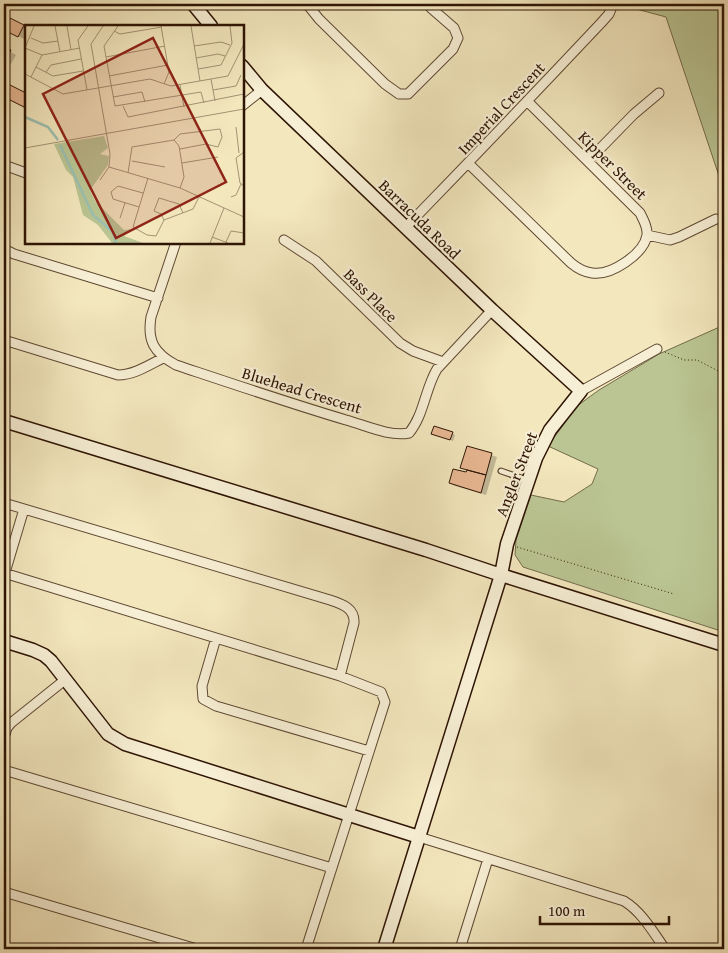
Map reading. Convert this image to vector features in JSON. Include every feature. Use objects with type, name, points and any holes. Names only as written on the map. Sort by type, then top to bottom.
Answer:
[{"type":"street","points":[[193,4],[210,25]]},
{"type":"street","points":[[306,4],[385,84],[395,92],[404,94],[413,90],[453,49],[458,38],[454,28],[428,4]]},
{"type":"street","name":"Imperial Crescent","points":[[405,228],[528,102],[609,14],[613,4]]},
{"type":"street","name":"Barracuda Road","points":[[244,68],[262,90],[405,228],[582,391]]},
{"type":"street","points":[[244,104],[262,90]]},
{"type":"street","points":[[588,161],[634,114],[660,93]]},
{"type":"street","name":"Kipper Street","points":[[528,102],[640,213],[645,222],[647,235]]},
{"type":"street","points":[[469,164],[571,263],[583,270],[599,273],[618,267],[636,256],[643,246],[647,235],[670,240],[716,219]]},
{"type":"street","points":[[4,165],[25,173]]},
{"type":"street","name":"Bass Place","points":[[284,240],[316,261],[400,343],[413,351],[443,362]]},
{"type":"street","points":[[4,340],[118,375],[126,375],[137,371],[163,358],[150,338],[151,316],[175,244]]},
{"type":"street","points":[[4,249],[14,254],[158,298]]},
{"type":"street","name":"Bluehead Crescent","points":[[163,358],[176,365],[303,407],[386,431],[402,434],[409,433],[415,426],[432,378],[443,362],[492,310]]},
{"type":"street","name":"Angler Street","points":[[384,949],[500,575],[507,544],[536,458],[550,430],[582,391],[657,349]]},
{"type":"street","points":[[4,421],[426,550],[724,645]]},
{"type":"street","points":[[4,503],[321,597],[345,606],[352,612],[354,623],[340,676]]},
{"type":"street","points":[[24,509],[4,574],[340,676],[374,688],[384,696],[385,702],[306,949]]},
{"type":"street","points":[[216,638],[202,686],[203,699],[216,706],[369,751]]},
{"type":"street","points":[[4,641],[44,655],[108,734],[125,744],[624,901],[636,910],[665,949]]},
{"type":"street","points":[[4,738],[7,728],[11,723],[66,680]]},
{"type":"street","points":[[4,770],[332,868]]},
{"type":"street","points":[[460,949],[488,859]]},
{"type":"street","points":[[4,892],[197,949]]},
{"type":"lane","points":[[501,471],[528,481]]},
{"type":"path","points":[[657,349],[684,360],[697,360],[724,374]]},
{"type":"path","points":[[507,544],[674,594]]},
{"type":"green space","points":[[618,4],[672,6],[675,4],[724,4],[724,191],[666,17]]},
{"type":"green space","points":[[724,325],[724,632],[523,567],[515,555],[516,540],[531,495],[564,502],[592,484],[598,469],[548,446],[577,406],[599,390],[659,354]]},
{"type":"building","points":[[4,15],[24,25],[18,37],[4,30]]},
{"type":"building","points":[[4,47],[11,50],[5,62],[4,61]]},
{"type":"building","points":[[4,82],[25,92],[25,108],[4,97]]},
{"type":"building","points":[[434,426],[453,432],[450,440],[431,434]]},
{"type":"building","points":[[467,446],[492,453],[486,475],[460,468]]},
{"type":"building","points":[[453,469],[466,472],[467,470],[486,475],[481,493],[449,483]]}]
